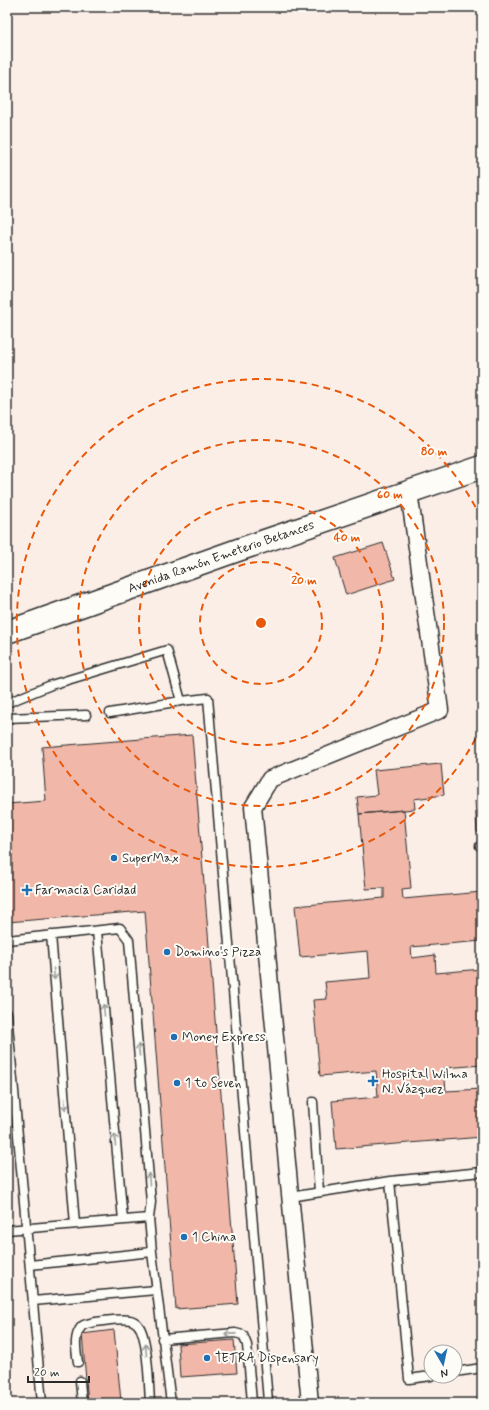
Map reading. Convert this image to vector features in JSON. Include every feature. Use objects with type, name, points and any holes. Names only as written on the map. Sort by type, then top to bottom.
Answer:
[{"type":"street","name":"Avenida Ramón Emeterio Betances","points":[[7,632],[231,552],[482,467]]},
{"type":"street","points":[[310,1403],[253,807],[270,779],[440,710],[409,492]]},
{"type":"lane","points":[[7,703],[51,685],[167,650],[181,701]]},
{"type":"lane","points":[[110,713],[208,698],[268,1400],[249,1403],[247,1345],[243,1336],[235,1333],[162,1339]]},
{"type":"lane","points":[[7,718],[86,715]]},
{"type":"lane","points":[[7,940],[120,928],[130,940],[151,1202],[149,1218],[152,1252],[171,1403]]},
{"type":"lane","points":[[97,931],[123,1220]]},
{"type":"lane","points":[[51,935],[75,1224]]},
{"type":"lane","points":[[7,1013],[42,1403]]},
{"type":"lane","points":[[313,1102],[319,1192]]},
{"type":"lane","points":[[290,1197],[390,1181],[482,1172]]},
{"type":"lane","points":[[390,1181],[409,1380],[423,1377]]},
{"type":"lane","points":[[7,1230],[149,1218]]},
{"type":"lane","points":[[30,1265],[152,1252]]},
{"type":"lane","points":[[33,1301],[156,1290]]},
{"type":"lane","points":[[78,1362],[76,1346],[77,1334],[83,1325],[90,1322],[130,1320],[138,1325],[145,1338],[150,1403]]},
{"type":"lane","points":[[463,1371],[482,1368]]},
{"type":"lane","points":[[80,1381],[82,1403]]},
{"type":"building","points":[[383,543],[395,579],[346,595],[335,558]]},
{"type":"building","points":[[192,735],[238,1304],[176,1309],[145,911],[7,922],[7,804],[46,801],[42,747]]},
{"type":"building","points":[[441,764],[444,795],[414,799],[415,809],[359,814],[357,797],[377,795],[374,770]]},
{"type":"building","points":[[482,800],[482,832],[477,832],[475,801]]},
{"type":"building","points":[[404,810],[411,888],[402,889],[403,899],[482,892],[482,941],[411,947],[412,958],[435,955],[436,973],[482,969],[482,1065],[444,1068],[446,1091],[482,1089],[482,1137],[336,1149],[332,1101],[378,1097],[376,1071],[320,1076],[313,1000],[327,999],[325,982],[370,978],[368,951],[300,957],[295,906],[384,898],[384,888],[366,889],[359,814]]},
{"type":"building","points":[[114,1330],[121,1401],[88,1403],[82,1334]]},
{"type":"building","name":"TETRA Dispensary","points":[[234,1340],[237,1373],[180,1377],[178,1344]]},
{"type":"place","name":"SuperMax","points":[[114,858]]},
{"type":"place","name":"Farmacia Caridad","points":[[27,890]]},
{"type":"place","name":"Domino's Pizza","points":[[167,952]]},
{"type":"place","name":"Money Express","points":[[174,1037]]},
{"type":"place","name":"Hospital Wilma N. Vázquez","points":[[373,1081]]},
{"type":"place","name":"1 to Seven","points":[[177,1083]]},
{"type":"place","name":"1 China","points":[[184,1237]]},
{"type":"place","name":"TETRA Dispensary","points":[[207,1358]]}]
